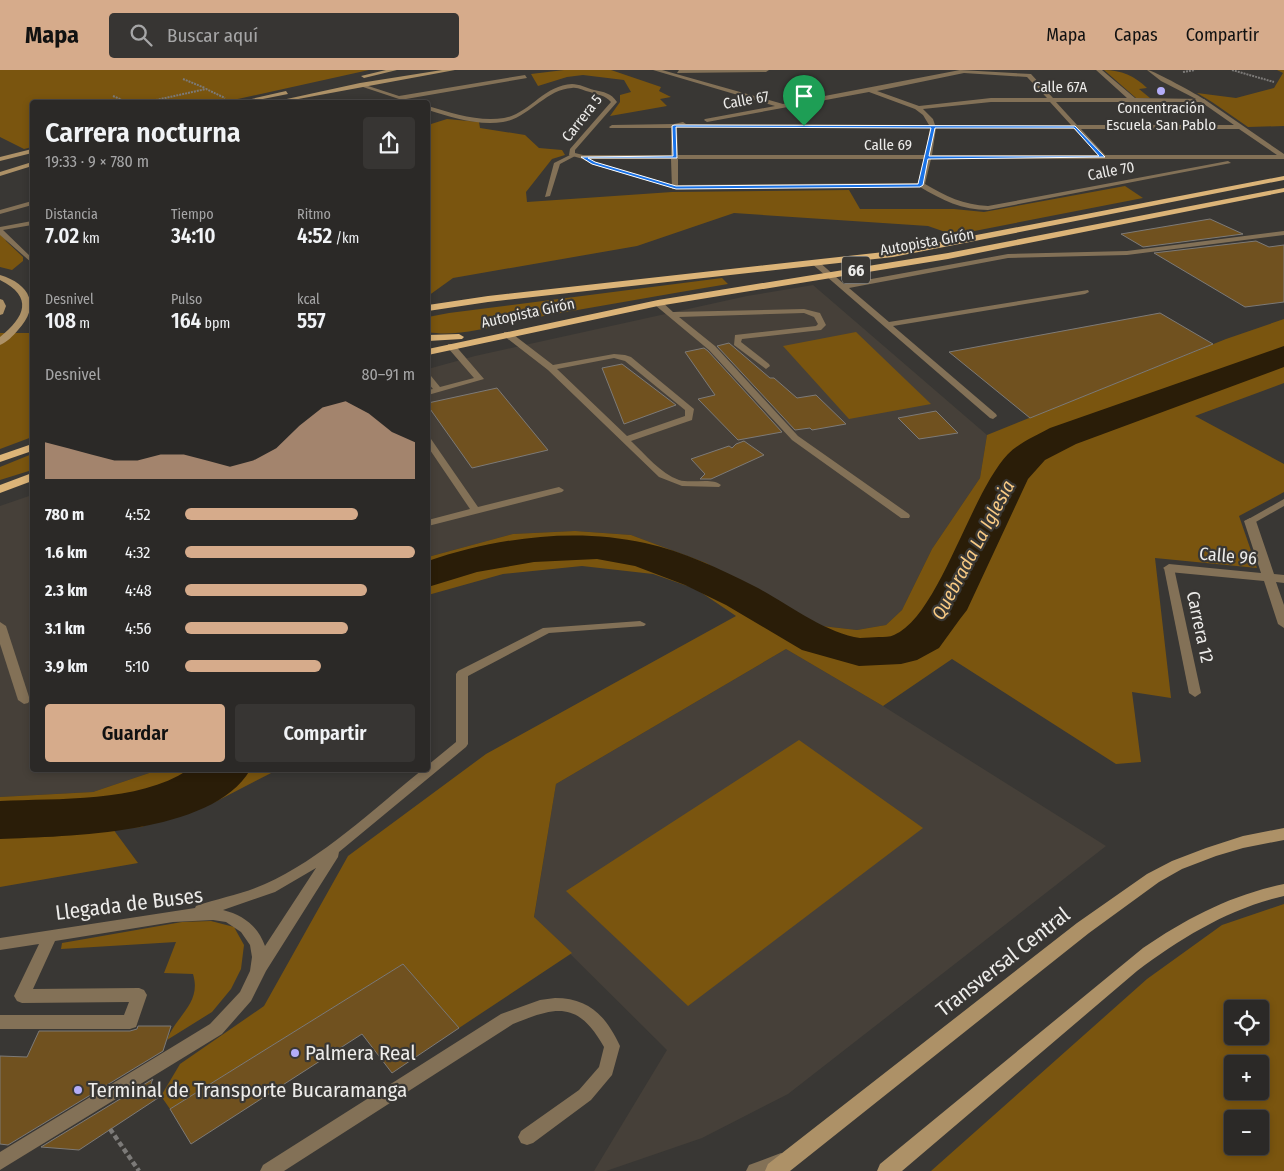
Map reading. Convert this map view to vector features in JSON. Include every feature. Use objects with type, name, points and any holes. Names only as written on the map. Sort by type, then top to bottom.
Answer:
[{"type":"highway","name":"Autopista Girón","points":[[430,308],[488,299],[916,250],[1284,178]]},
{"type":"highway","name":"Autopista Girón","points":[[430,351],[658,302],[948,256],[1284,190]]},
{"type":"highway","points":[[430,314],[488,299]]},
{"type":"highway","points":[[430,338],[507,334]]},
{"type":"highway","points":[[0,459],[30,448]]},
{"type":"highway","points":[[0,488],[30,478]]},
{"type":"main road","points":[[251,100],[394,70]]},
{"type":"main road","points":[[286,100],[360,85],[452,70]]},
{"type":"main road","points":[[0,159],[30,152]]},
{"type":"main road","points":[[0,167],[30,158]]},
{"type":"main road","points":[[0,174],[30,165]]},
{"type":"main road","points":[[0,277],[17,285],[23,291],[28,298],[28,306],[26,315],[19,325],[0,342]]},
{"type":"main road","points":[[0,302],[2,306],[0,312]]},
{"type":"main road","name":"Transversal Central","points":[[775,1171],[1083,928],[1153,878],[1178,865],[1211,852],[1243,842],[1284,834]]},
{"type":"main road","points":[[887,1171],[1131,966],[1170,938],[1204,917],[1238,901],[1284,890]]},
{"type":"street","points":[[656,70],[785,106]]},
{"type":"street","points":[[665,73],[766,70]]},
{"type":"street","points":[[941,70],[1029,75],[1103,157]]},
{"type":"street","name":"Calle 67","points":[[674,126],[935,78],[967,70]]},
{"type":"street","points":[[1099,70],[1133,100]]},
{"type":"street","points":[[399,98],[525,77]]},
{"type":"street","points":[[360,85],[406,100]]},
{"type":"street","name":"Carrera 5","points":[[430,109],[459,118],[504,120],[514,117],[548,94],[572,86],[608,96],[614,102],[572,150],[571,154],[583,157]]},
{"type":"street","points":[[674,126],[676,187],[920,185],[934,126],[927,114],[918,108],[867,89]]},
{"type":"street","name":"Calle 67A","points":[[918,108],[991,100],[1202,100]]},
{"type":"street","points":[[1202,100],[1284,157]]},
{"type":"street","points":[[612,127],[1241,127]]},
{"type":"street","name":"Calle 69","points":[[583,157],[1284,157]]},
{"type":"street","name":"Calle 70","points":[[920,185],[956,205],[966,208],[988,208],[1260,157]]},
{"type":"street","points":[[1250,521],[1284,624]]},
{"type":"street","name":"Calle 96","points":[[1169,568],[1284,579]]},
{"type":"lane","points":[[1150,70],[1163,80],[1202,100]]},
{"type":"lane","points":[[547,196],[557,163],[574,155]]},
{"type":"lane","points":[[583,157],[593,163],[676,187]]},
{"type":"lane","points":[[0,212],[30,204]]},
{"type":"lane","points":[[0,230],[30,223]]},
{"type":"lane","points":[[0,230],[30,259]]},
{"type":"lane","points":[[842,286],[1008,256],[1127,254],[1284,233]]},
{"type":"lane","points":[[815,263],[993,416]]},
{"type":"lane","points":[[887,325],[1085,292]]},
{"type":"lane","points":[[658,302],[712,348],[796,438],[905,516]]},
{"type":"lane","points":[[671,314],[804,311],[817,315],[822,325],[818,328],[738,337],[737,343],[766,366]]},
{"type":"lane","points":[[507,334],[551,368],[625,440],[672,480],[679,483],[716,485]]},
{"type":"lane","points":[[430,392],[480,379],[450,346]]},
{"type":"lane","points":[[551,368],[614,356],[622,357],[628,359],[690,409],[689,418],[625,440]]},
{"type":"lane","points":[[430,380],[438,390]]},
{"type":"lane","points":[[430,444],[476,511]]},
{"type":"lane","points":[[430,522],[559,490]]},
{"type":"lane","points":[[1250,521],[1284,502]]},
{"type":"lane","name":"Carrera 12","points":[[1169,568],[1196,693]]},
{"type":"lane","points":[[430,770],[462,744],[462,674],[547,630],[640,624]]},
{"type":"lane","points":[[0,626],[24,700]]},
{"type":"lane","points":[[173,916],[227,903],[270,888],[297,874],[336,847],[428,772]]},
{"type":"lane","points":[[259,968],[336,847]]},
{"type":"lane","name":"Llegada de Buses","points":[[0,944],[202,913],[220,915],[244,925],[254,938],[259,950],[259,968],[251,990],[234,1012],[216,1029],[0,1162]]},
{"type":"lane","points":[[0,1022],[130,1022],[139,996],[22,996],[50,935]]},
{"type":"lane","points":[[269,1171],[507,1019],[538,1006],[564,1002],[589,1012],[603,1028],[612,1046],[606,1070],[585,1095],[527,1137]]},
{"type":"lane","points":[[755,1171],[794,1156]]},
{"type":"path","points":[[1232,70],[1274,82]]},
{"type":"path","points":[[183,79],[225,98]]},
{"type":"path","points":[[155,100],[206,88]]},
{"type":"path","points":[[113,96],[122,100]]},
{"type":"path","points":[[110,1130],[139,1171]]},
{"type":"shaded area","points":[[0,70],[369,70],[233,100],[30,100],[30,148],[24,149],[0,137]]},
{"type":"shaded area","points":[[564,70],[611,70],[661,87],[659,91],[671,97],[660,99],[667,106],[610,116],[620,102],[620,95],[631,92],[624,80],[583,75],[567,77],[538,86],[531,74]]},
{"type":"shaded area","points":[[1104,70],[1116,71],[1138,80],[1147,88],[1139,89],[1150,98],[1136,98]]},
{"type":"shaded area","points":[[1277,70],[1284,70],[1284,126],[1248,127],[1197,93],[1236,98],[1274,88],[1283,73]]},
{"type":"shaded area","points":[[447,119],[479,122],[480,128],[525,135],[539,148],[562,150],[565,155],[552,159],[526,192],[527,202],[672,192],[849,190],[860,209],[954,209],[984,212],[1125,186],[1143,198],[954,235],[928,226],[734,213],[637,246],[453,278],[430,295],[430,124]]},
{"type":"shaded area","points":[[0,234],[4,235],[6,241],[23,257],[23,261],[12,270],[0,267]]},
{"type":"shaded area","points":[[722,278],[728,284],[533,318],[467,332],[430,332],[430,317]]},
{"type":"shaded area","points":[[813,285],[987,435],[980,478],[932,549],[902,610],[886,625],[857,630],[813,625],[706,563],[631,535],[575,531],[513,534],[430,556],[430,368],[475,356],[747,296]]},
{"type":"shaded area","points":[[1284,319],[1284,383],[1195,416],[1284,464],[1284,492],[1239,516],[1257,568],[1155,558],[1171,698],[1132,692],[1141,762],[1116,764],[952,659],[883,706],[786,649],[556,784],[534,917],[572,953],[459,1028],[403,964],[170,1109],[161,1096],[180,1064],[264,1006],[348,856],[486,754],[736,616],[696,589],[653,574],[582,566],[503,574],[430,594],[430,556],[513,534],[575,531],[631,535],[706,563],[813,625],[857,630],[886,625],[902,610],[932,549],[980,478],[987,435],[1226,339]]},
{"type":"shaded area","points":[[856,332],[931,404],[849,419],[783,346]]},
{"type":"shaded area","points":[[0,333],[30,333],[30,438],[0,449]]},
{"type":"shaded area","points":[[30,455],[30,471],[0,480],[0,467]]},
{"type":"shaded area","points":[[30,496],[30,772],[152,772],[93,792],[0,797],[0,506]]},
{"type":"shaded area","points":[[786,649],[883,706],[1106,846],[788,1094],[702,1138],[606,1171],[594,1171],[667,1050],[534,918],[556,784]]},
{"type":"shaded area","points":[[799,740],[923,828],[688,1006],[566,891]]},
{"type":"shaded area","points":[[152,772],[273,772],[215,802],[141,827],[113,829],[138,863],[0,887],[0,797],[93,792]]},
{"type":"shaded area","points":[[1284,904],[1284,1171],[931,1171],[1147,979],[1222,925]]},
{"type":"shaded area","points":[[211,921],[234,927],[244,945],[241,969],[231,989],[212,1012],[167,1040],[191,1001],[195,984],[193,974],[164,973],[176,942],[61,949],[62,943],[182,922]]},
{"type":"building","points":[[1210,219],[1243,234],[1143,247],[1121,234]]},
{"type":"building","points":[[1256,241],[1269,247],[1284,245],[1284,302],[1245,307],[1154,253]]},
{"type":"building","points":[[1160,313],[1213,344],[1030,418],[949,352]]},
{"type":"building","points":[[729,343],[797,398],[816,395],[846,424],[812,430],[810,428],[795,430],[717,346]]},
{"type":"building","points":[[704,348],[782,432],[738,440],[698,399],[715,395],[685,352]]},
{"type":"building","points":[[622,364],[676,405],[624,424],[602,368]]},
{"type":"building","points":[[497,388],[548,450],[472,468],[430,409],[430,403]]},
{"type":"building","points":[[936,411],[958,433],[919,439],[898,418]]},
{"type":"building","points":[[744,441],[764,455],[711,479],[700,479],[705,474],[691,459],[729,446],[732,448]]},
{"type":"building","name":"Palmera Real","points":[[403,964],[459,1028],[392,1073],[362,1034],[191,1144],[170,1109]]},
{"type":"building","name":"Terminal de Transporte Bucaramanga","points":[[138,1026],[171,1026],[163,1051],[8,1145],[0,1144],[0,1056],[27,1057],[39,1031],[130,1031],[137,1029]]},
{"type":"building","points":[[153,1079],[151,1083],[161,1096],[79,1150],[41,1147]]},
{"type":"waterway","name":"Quebrada La Iglesia","points":[[430,574],[469,561],[534,550],[597,547],[644,555],[700,576],[741,596],[818,640],[859,652],[901,650],[923,638],[945,610],[1009,479],[1026,457],[1063,436],[1284,356]]},
{"type":"waterway","name":"Quebrada La Iglesia","points":[[0,820],[89,816],[147,807],[175,799],[201,787],[222,772]]},
{"type":"place","name":"Concentración Escuela San Pablo","points":[[1161,91]]},
{"type":"place","name":"Palmera Real","points":[[295,1053]]},
{"type":"place","name":"Terminal de Transporte Bucaramanga","points":[[78,1090]]},
{"type":"route","points":[[804,126],[674,126],[675,157],[583,157],[593,163],[676,187],[920,185],[926,157],[934,126],[1075,127],[1103,157],[926,157],[934,126],[804,126]]}]
